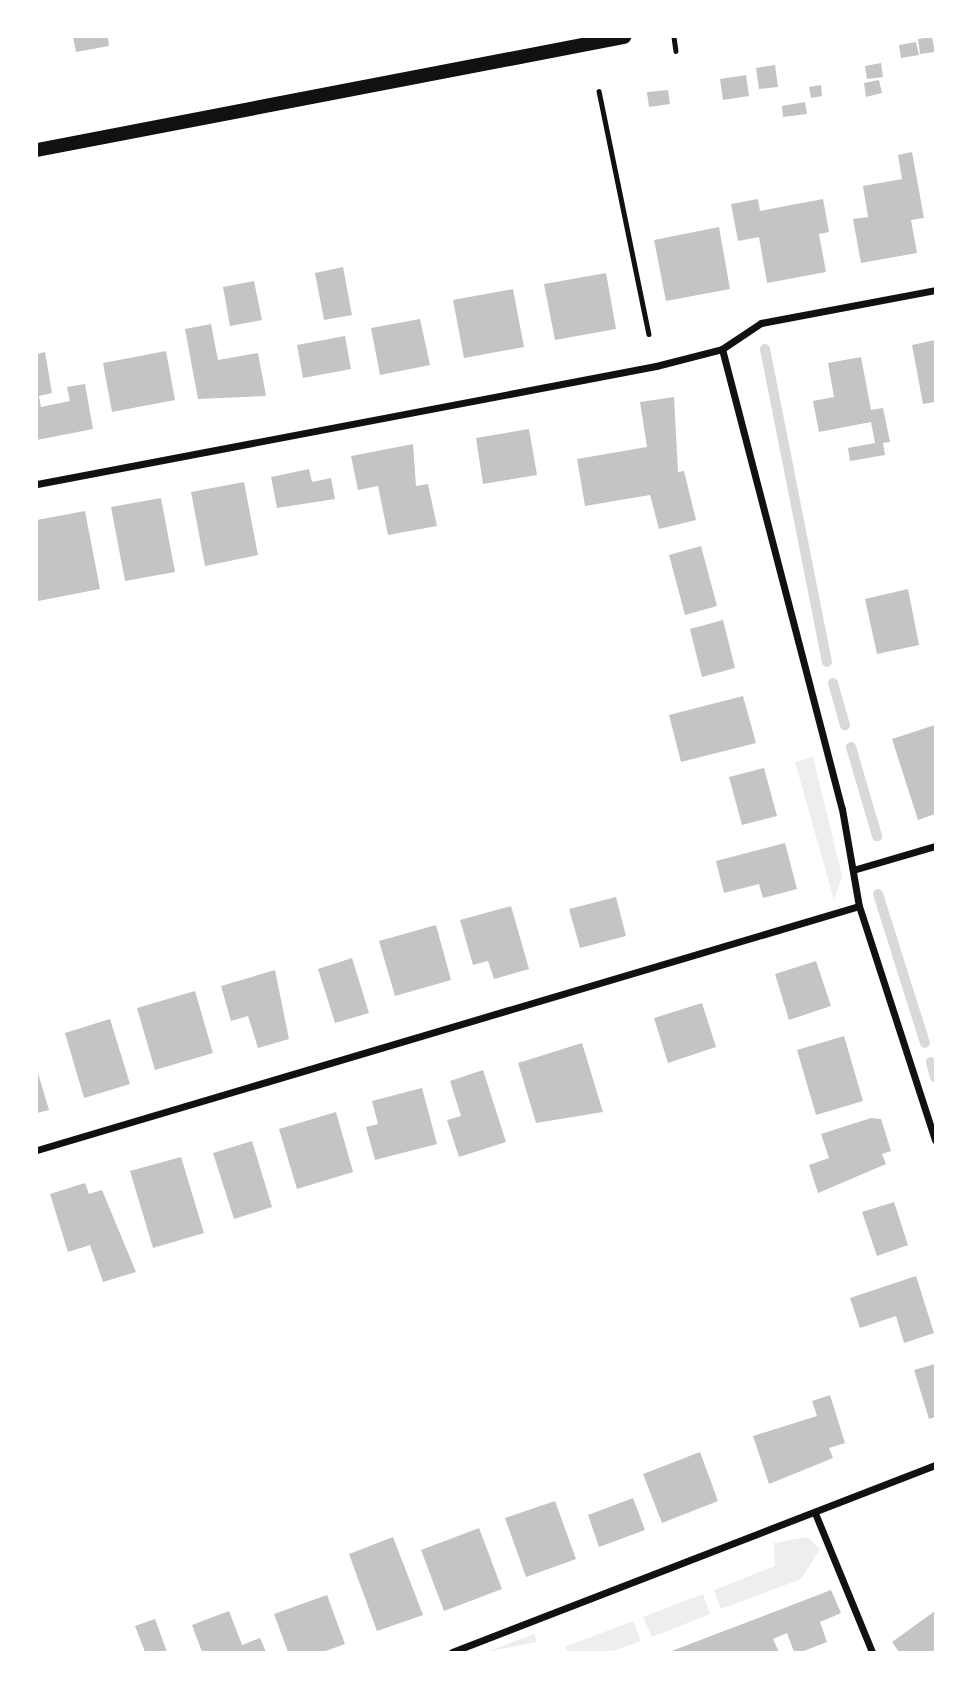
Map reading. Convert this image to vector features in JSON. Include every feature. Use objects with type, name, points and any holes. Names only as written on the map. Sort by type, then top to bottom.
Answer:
[{"type":"main road","points":[[37,150],[624,37]]},
{"type":"street","points":[[37,484],[722,349],[761,323],[935,290]]},
{"type":"street","points":[[722,349],[853,870],[859,906],[935,1140]]},
{"type":"street","points":[[853,870],[935,846]]},
{"type":"street","points":[[37,1150],[859,906]]},
{"type":"street","points":[[452,1652],[935,1465]]},
{"type":"street","points":[[816,1513],[872,1652]]},
{"type":"path","points":[[674,37],[676,51]]},
{"type":"path","points":[[599,91],[649,334]]},
{"type":"shaded area","points":[[813,757],[842,876],[834,900],[795,762]]},
{"type":"shaded area","points":[[807,1537],[820,1549],[801,1579],[721,1609],[714,1590],[775,1566],[774,1543]]},
{"type":"shaded area","points":[[703,1594],[710,1614],[652,1637],[643,1617]]},
{"type":"shaded area","points":[[633,1621],[641,1641],[610,1652],[567,1652],[565,1647]]},
{"type":"shaded area","points":[[534,1634],[537,1642],[486,1652]]},
{"type":"building","points":[[73,37],[108,37],[109,46],[76,52]]},
{"type":"building","points":[[932,37],[935,52],[920,54],[918,39]]},
{"type":"building","points":[[916,42],[919,55],[901,58],[899,45]]},
{"type":"building","points":[[881,63],[883,77],[867,79],[865,66]]},
{"type":"building","points":[[775,65],[778,87],[759,89],[756,68]]},
{"type":"building","points":[[746,75],[749,96],[723,100],[720,79]]},
{"type":"building","points":[[879,80],[882,93],[866,97],[864,83]]},
{"type":"building","points":[[821,85],[822,96],[811,98],[809,87]]},
{"type":"building","points":[[668,90],[670,104],[649,107],[647,92]]},
{"type":"building","points":[[805,102],[807,114],[783,117],[782,106]]},
{"type":"building","points":[[912,152],[924,218],[911,220],[917,253],[861,263],[853,219],[868,217],[863,186],[902,179],[898,155]]},
{"type":"building","points":[[758,199],[760,211],[823,199],[829,232],[819,234],[826,272],[767,283],[759,237],[738,241],[731,204]]},
{"type":"building","points":[[719,227],[730,289],[666,301],[654,240]]},
{"type":"building","points":[[343,267],[352,315],[324,320],[315,273]]},
{"type":"building","points":[[606,273],[616,329],[555,340],[544,284]]},
{"type":"building","points":[[254,281],[262,320],[230,326],[223,287]]},
{"type":"building","points":[[513,289],[524,347],[464,358],[453,300]]},
{"type":"building","points":[[420,319],[430,365],[380,375],[371,328]]},
{"type":"building","points":[[211,324],[218,360],[258,353],[266,396],[198,399],[185,329]]},
{"type":"building","points":[[345,336],[351,369],[303,378],[297,345]]},
{"type":"building","points":[[935,340],[935,402],[923,404],[912,345]]},
{"type":"building","points":[[166,351],[175,400],[112,412],[103,363]]},
{"type":"building","points":[[45,352],[52,393],[39,396],[41,407],[70,401],[67,387],[85,384],[93,429],[37,440],[37,354]]},
{"type":"building","points":[[861,357],[871,410],[883,408],[890,442],[883,443],[885,455],[850,461],[848,448],[875,443],[871,422],[819,432],[813,401],[834,397],[828,363]]},
{"type":"building","points":[[674,397],[678,472],[684,471],[696,520],[659,529],[650,495],[585,506],[577,459],[647,447],[640,402]]},
{"type":"building","points":[[529,429],[537,475],[483,484],[476,438]]},
{"type":"building","points":[[413,444],[416,486],[428,484],[437,526],[388,535],[378,486],[358,490],[351,456]]},
{"type":"building","points":[[309,469],[312,482],[331,478],[335,499],[277,508],[271,477]]},
{"type":"building","points":[[244,482],[258,555],[205,566],[191,492]]},
{"type":"building","points":[[161,498],[175,572],[125,581],[111,507]]},
{"type":"building","points":[[85,511],[100,589],[38,601],[37,520]]},
{"type":"building","points":[[701,546],[717,606],[685,615],[669,555]]},
{"type":"building","points":[[908,589],[919,645],[877,654],[865,599]]},
{"type":"building","points":[[723,620],[735,668],[702,677],[690,629]]},
{"type":"building","points":[[743,696],[756,743],[681,762],[669,715]]},
{"type":"building","points":[[935,725],[935,814],[918,820],[892,739]]},
{"type":"building","points":[[764,768],[777,816],[742,825],[729,777]]},
{"type":"building","points":[[785,843],[797,889],[763,898],[759,884],[724,893],[716,861]]},
{"type":"building","points":[[616,897],[626,936],[580,948],[569,909]]},
{"type":"building","points":[[511,906],[529,969],[494,979],[488,961],[473,965],[460,920]]},
{"type":"building","points":[[436,925],[451,980],[395,996],[379,941]]},
{"type":"building","points":[[352,958],[369,1013],[335,1023],[318,969]]},
{"type":"building","points":[[816,961],[831,1006],[789,1020],[775,974]]},
{"type":"building","points":[[275,970],[289,1039],[258,1048],[248,1016],[231,1021],[221,986]]},
{"type":"building","points":[[195,991],[213,1053],[155,1070],[137,1008]]},
{"type":"building","points":[[702,1003],[716,1047],[668,1063],[654,1018]]},
{"type":"building","points":[[110,1019],[130,1084],[84,1098],[65,1033]]},
{"type":"building","points":[[844,1036],[863,1101],[816,1115],[797,1050]]},
{"type":"building","points":[[582,1043],[603,1112],[536,1123],[518,1063]]},
{"type":"building","points":[[37,1070],[49,1110],[37,1113]]},
{"type":"building","points":[[483,1070],[506,1142],[459,1157],[447,1120],[461,1116],[450,1081]]},
{"type":"building","points":[[422,1088],[437,1144],[375,1160],[366,1127],[378,1124],[372,1101]]},
{"type":"building","points":[[336,1112],[353,1172],[297,1189],[279,1129]]},
{"type":"building","points":[[871,1118],[881,1119],[891,1151],[882,1154],[886,1164],[818,1193],[809,1165],[829,1158],[821,1134]]},
{"type":"building","points":[[252,1141],[272,1207],[234,1219],[213,1153]]},
{"type":"building","points":[[181,1157],[204,1233],[153,1248],[130,1171]]},
{"type":"building","points":[[85,1183],[89,1194],[102,1190],[136,1272],[103,1282],[90,1245],[68,1252],[50,1194]]},
{"type":"building","points":[[894,1202],[908,1245],[877,1256],[862,1212]]},
{"type":"building","points":[[916,1276],[934,1333],[904,1343],[896,1316],[860,1328],[850,1298]]},
{"type":"building","points":[[935,1364],[935,1417],[929,1419],[914,1370]]},
{"type":"building","points":[[830,1395],[845,1443],[829,1448],[833,1458],[769,1484],[753,1436],[817,1416],[812,1401]]},
{"type":"building","points":[[700,1452],[718,1501],[662,1523],[643,1474]]},
{"type":"building","points":[[633,1498],[645,1530],[599,1547],[588,1515]]},
{"type":"building","points":[[555,1501],[576,1559],[526,1577],[505,1518]]},
{"type":"building","points":[[479,1528],[502,1589],[444,1611],[421,1550]]},
{"type":"building","points":[[393,1537],[423,1615],[377,1631],[349,1554]]},
{"type":"building","points":[[831,1590],[841,1613],[820,1622],[827,1642],[801,1652],[794,1652],[787,1633],[773,1639],[779,1652],[669,1652]]},
{"type":"building","points":[[327,1595],[345,1644],[323,1652],[288,1652],[274,1614]]},
{"type":"building","points":[[229,1611],[242,1645],[260,1638],[266,1652],[202,1652],[192,1625]]},
{"type":"building","points":[[935,1611],[935,1652],[899,1652],[892,1642]]},
{"type":"building","points":[[155,1619],[167,1652],[145,1652],[135,1626]]},
{"type":"waterway","points":[[765,349],[827,662]]},
{"type":"waterway","points":[[833,683],[845,725]]},
{"type":"waterway","points":[[851,747],[877,836]]},
{"type":"waterway","points":[[878,894],[925,1043]]},
{"type":"waterway","points":[[931,1062],[935,1077]]}]
